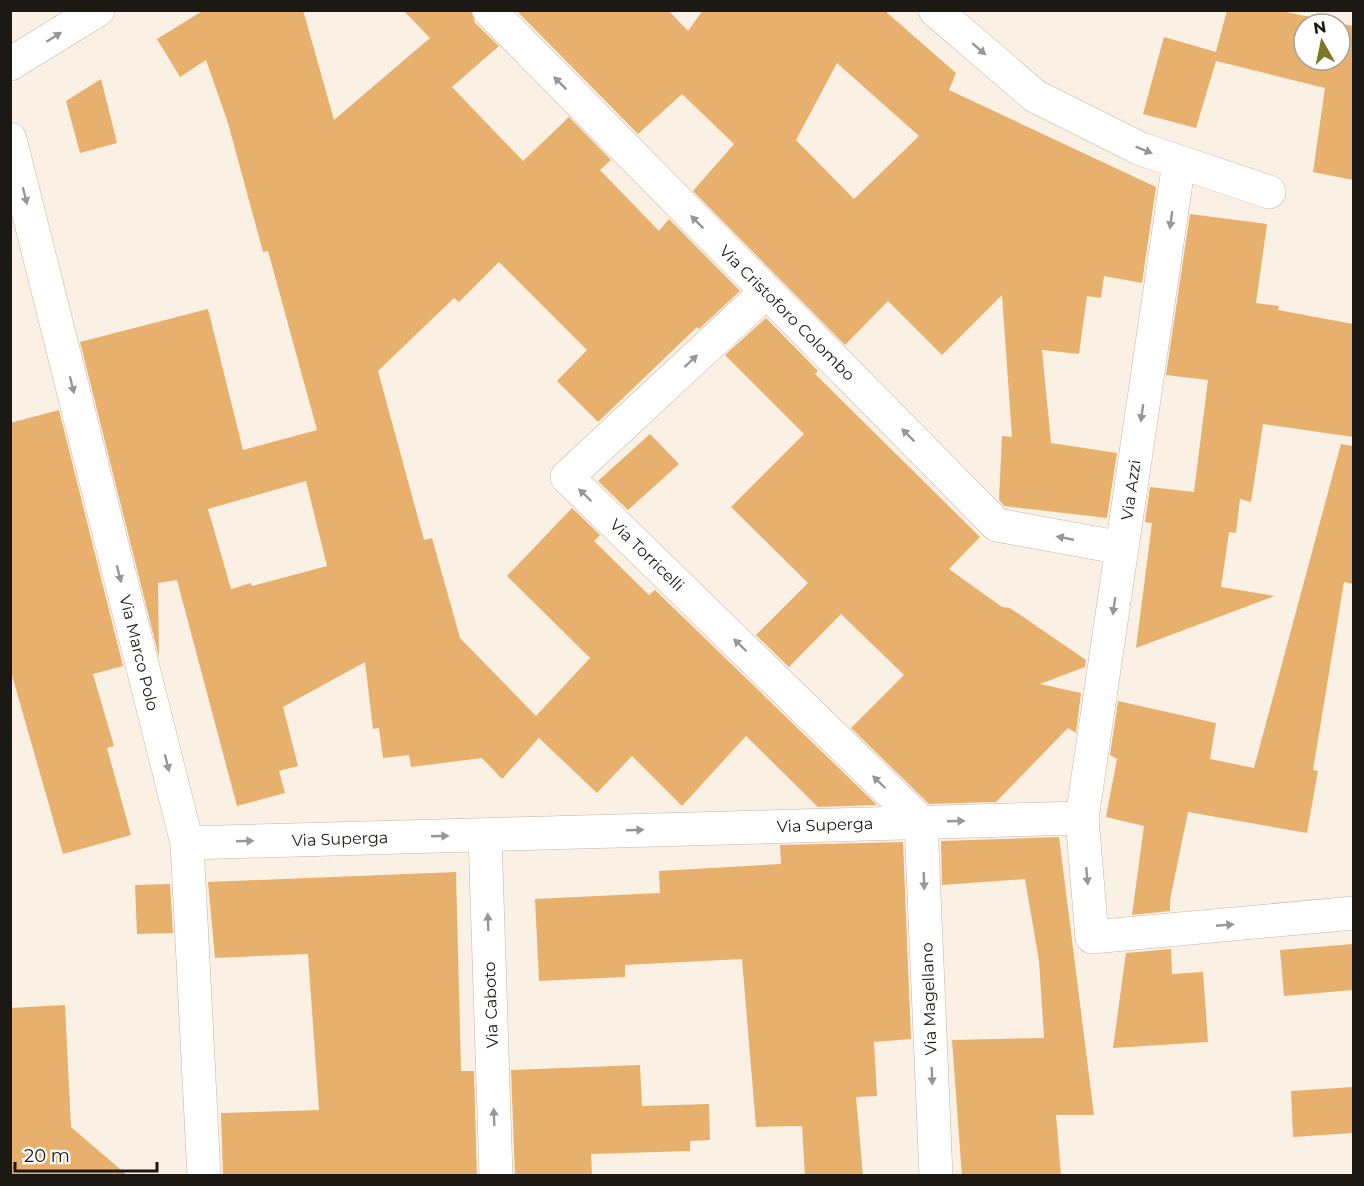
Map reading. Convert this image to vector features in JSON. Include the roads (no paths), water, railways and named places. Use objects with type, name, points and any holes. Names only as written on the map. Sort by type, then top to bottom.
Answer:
[{"type":"street","points":[[10,64],[98,10]]},
{"type":"street","name":"Via Cristoforo Colombo","points":[[489,10],[997,525],[1122,548]]},
{"type":"street","points":[[935,10],[1035,96],[1141,149],[1269,192]]},
{"type":"street","name":"Via Marco Polo","points":[[10,139],[187,843],[204,1176]]},
{"type":"street","name":"Via Azzi","points":[[1082,818],[1179,162]]},
{"type":"street","name":"Via Torricelli","points":[[766,292],[567,477],[921,822]]},
{"type":"street","points":[[1082,818],[1092,937],[1353,913]]},
{"type":"street","name":"Via Superga","points":[[187,843],[1082,818]]},
{"type":"street","name":"Via Magellano","points":[[921,822],[936,1176]]},
{"type":"street","name":"Via Caboto","points":[[485,835],[496,1176]]}]
